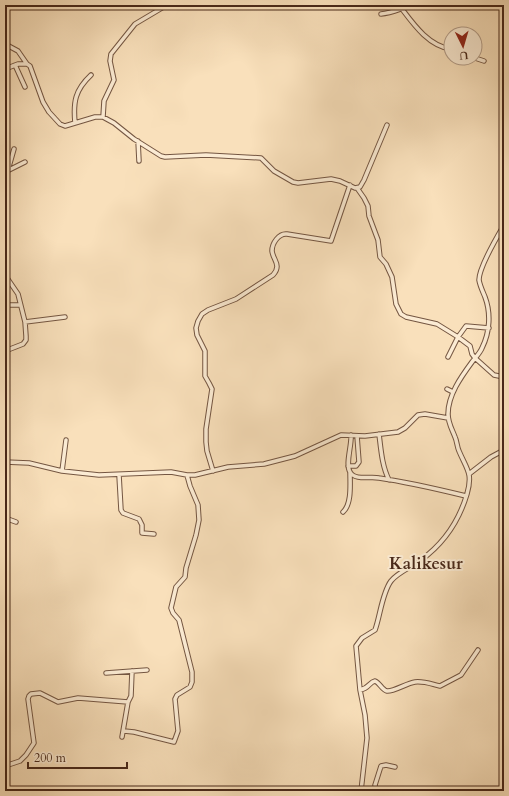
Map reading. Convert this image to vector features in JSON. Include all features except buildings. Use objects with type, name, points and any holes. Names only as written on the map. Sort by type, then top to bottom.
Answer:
[{"type":"street","points":[[103,118],[104,100],[114,80],[110,61],[111,54],[135,24],[168,5]]},
{"type":"street","points":[[381,14],[391,14],[415,5]]},
{"type":"street","points":[[402,9],[413,24],[443,48]]},
{"type":"street","points":[[5,44],[18,51],[32,70],[43,102],[57,123],[62,125],[95,117],[103,118],[114,123],[138,141],[165,157],[206,155],[261,158],[274,171],[293,182],[298,183],[331,179],[357,188],[368,206],[369,216],[378,240],[380,257],[386,264],[392,277],[396,304],[401,314],[406,318],[437,324],[470,346],[472,354],[475,358],[494,375],[504,377]]},
{"type":"street","points":[[5,69],[18,64],[27,64]]},
{"type":"street","points":[[16,65],[25,87]]},
{"type":"street","points":[[75,123],[74,110],[76,95],[83,83],[91,75]]},
{"type":"street","points":[[357,188],[360,187],[364,180],[387,125]]},
{"type":"street","points":[[138,141],[140,161]]},
{"type":"street","points":[[7,171],[14,149]]},
{"type":"street","points":[[7,171],[25,162]]},
{"type":"street","points":[[213,471],[206,442],[206,429],[212,389],[205,376],[205,351],[196,335],[198,321],[202,314],[208,310],[236,299],[273,275],[277,269],[277,264],[272,248],[279,236],[282,234],[331,241],[350,185]]},
{"type":"street","points":[[361,791],[367,738],[356,653],[357,643],[375,630],[391,581],[420,561],[439,545],[449,534],[466,496],[469,484],[469,474],[459,451],[448,418],[449,402],[453,392],[482,348],[488,328],[486,302],[480,286],[480,277],[485,261],[504,225]]},
{"type":"street","points":[[5,275],[18,294],[25,322],[26,340],[23,344],[5,350]]},
{"type":"street","points":[[5,306],[20,305]]},
{"type":"street","points":[[25,322],[65,317]]},
{"type":"street","points":[[448,357],[458,337],[466,326],[488,328]]},
{"type":"street","points":[[447,389],[453,392]]},
{"type":"street","points":[[5,462],[29,463],[62,472],[119,474],[171,472],[187,476],[195,476],[228,467],[264,464],[279,461],[296,456],[344,434],[357,436],[398,432],[408,426],[418,415],[425,414],[448,418]]},
{"type":"street","points":[[380,434],[382,458],[389,480]]},
{"type":"street","points":[[343,512],[346,510],[348,504],[350,472],[348,466],[351,435]]},
{"type":"street","points":[[348,466],[356,466],[359,462],[357,436]]},
{"type":"street","points":[[62,472],[66,440]]},
{"type":"street","points":[[469,474],[491,457],[504,450]]},
{"type":"street","points":[[350,472],[357,477],[378,477],[466,496]]},
{"type":"street","points":[[119,474],[121,510],[123,513],[139,519],[142,524],[142,533],[154,534]]},
{"type":"street","points":[[124,731],[174,742],[178,731],[175,699],[177,695],[190,687],[192,682],[192,672],[179,620],[171,608],[176,587],[185,576],[199,520],[198,506],[187,476]]},
{"type":"street","points":[[5,518],[16,522]]},
{"type":"street","points":[[360,690],[368,688],[371,683],[375,681],[387,691],[395,690],[402,686],[419,682],[440,686],[462,675],[478,650]]},
{"type":"street","points":[[106,673],[147,670]]},
{"type":"street","points":[[122,737],[128,702],[131,696],[132,671]]},
{"type":"street","points":[[5,766],[20,761],[34,743],[28,699],[31,694],[40,693],[58,702],[78,698],[128,702]]},
{"type":"street","points":[[376,791],[376,777],[381,766],[386,765],[395,767]]},
{"type":"district","name":"Kalikesur","points":[[426,563]]}]
